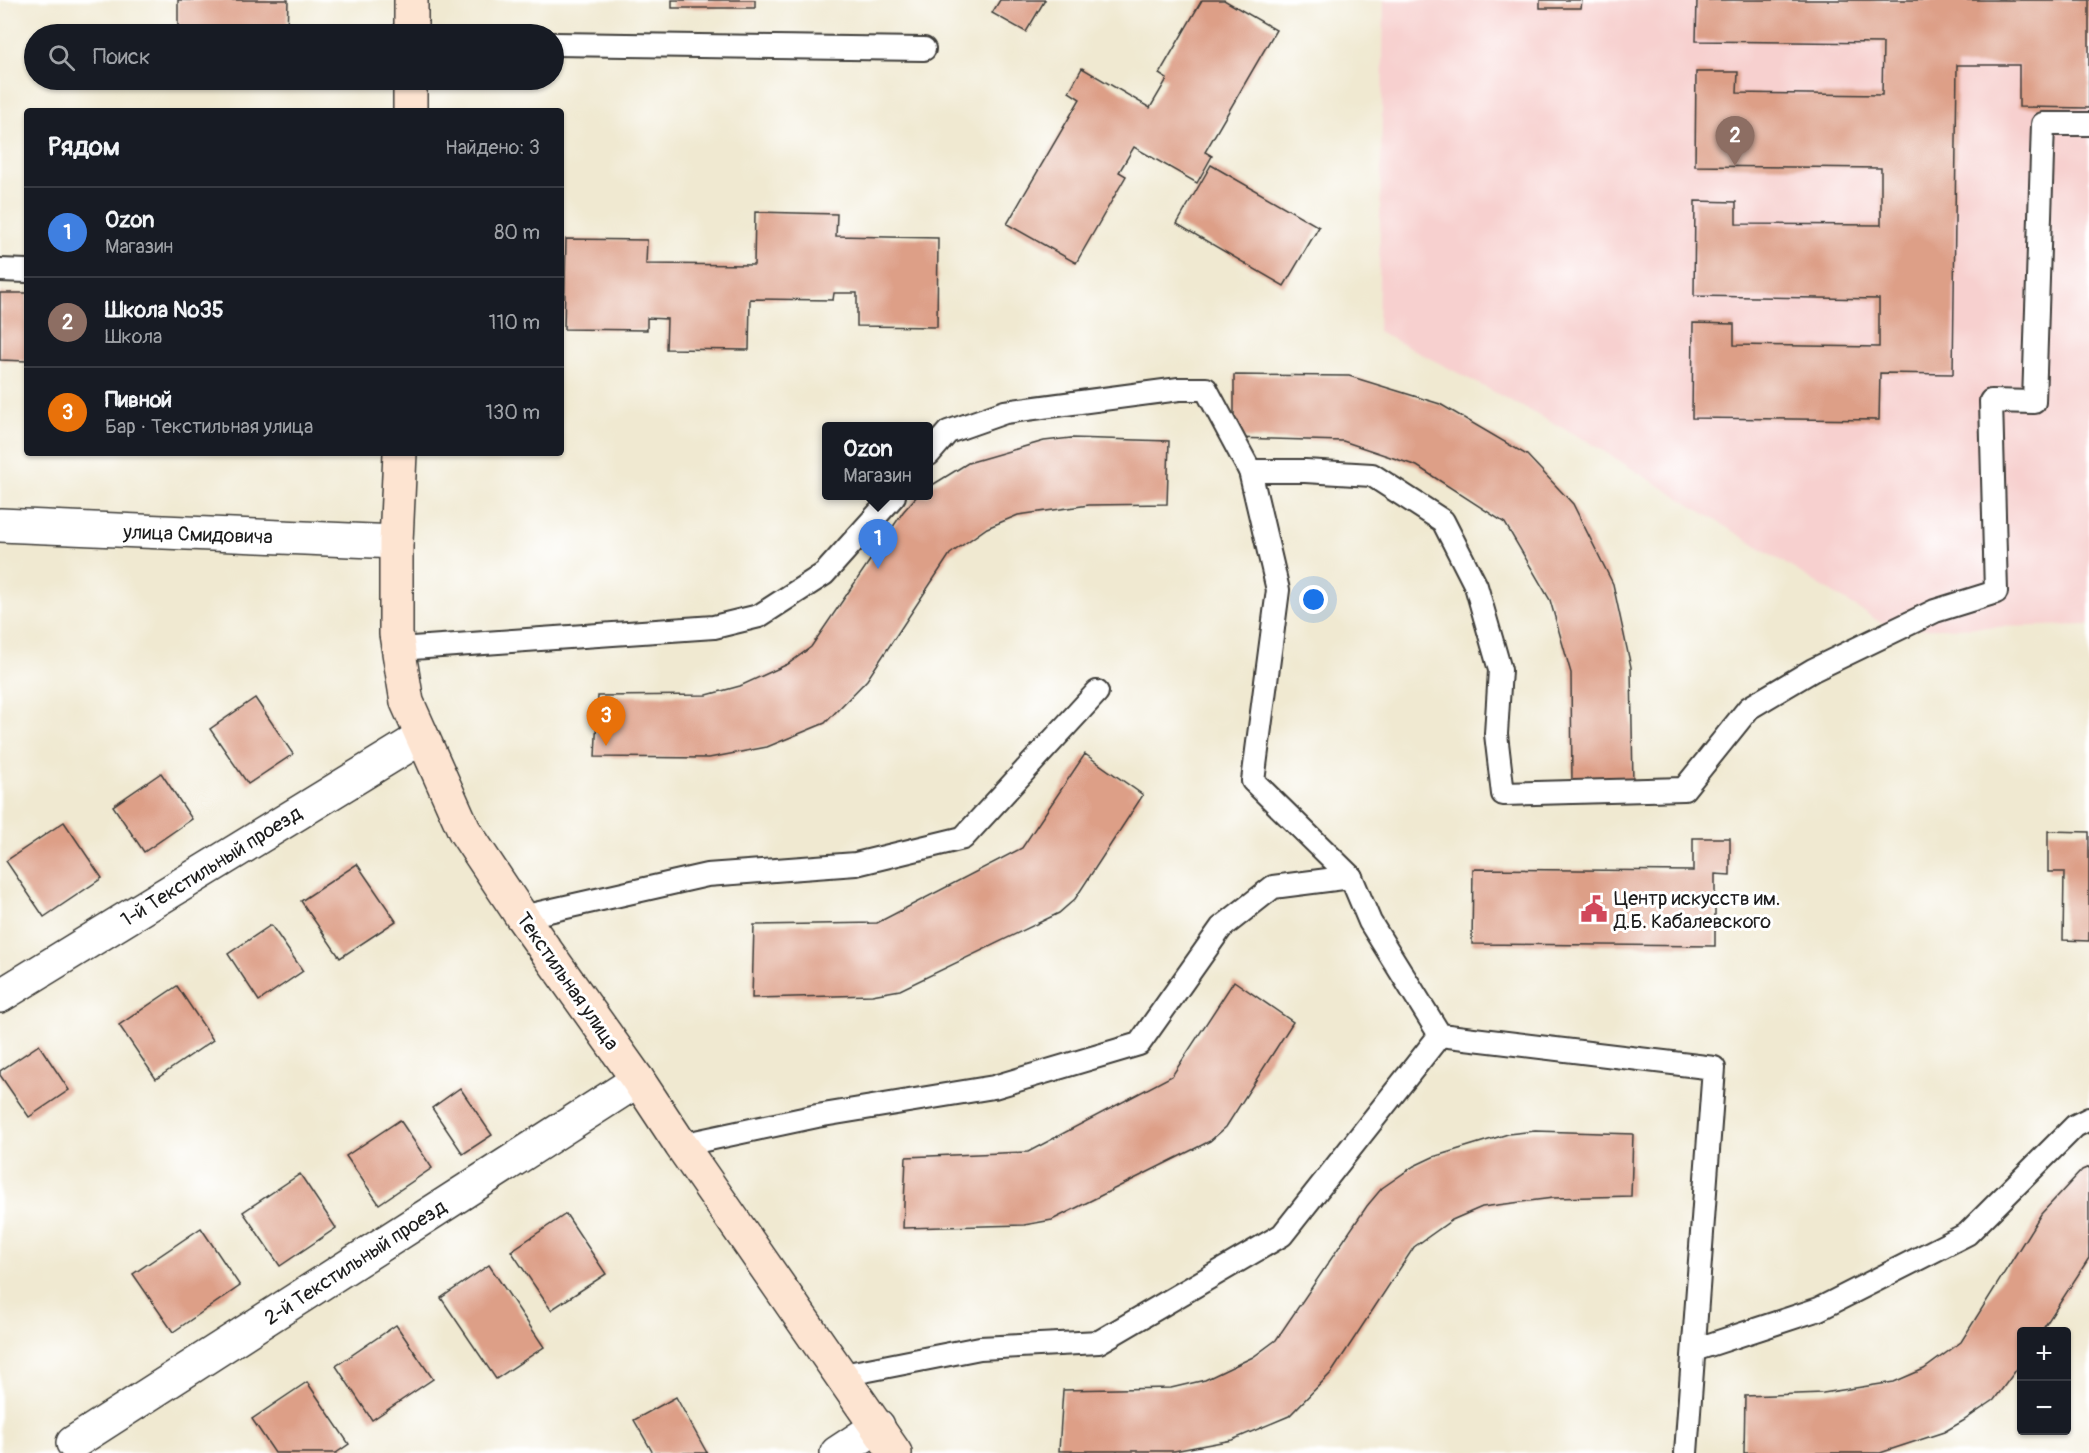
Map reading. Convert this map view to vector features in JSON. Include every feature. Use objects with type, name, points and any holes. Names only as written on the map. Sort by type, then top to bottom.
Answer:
[{"type":"main road","points":[[411,0],[411,24]]},
{"type":"main road","points":[[410,90],[410,108]]},
{"type":"main road","name":"Текстильная улица","points":[[400,456],[396,542],[396,634],[407,702],[464,830],[522,917],[638,1080],[896,1453]]},
{"type":"street","name":"улица Смидовича","points":[[0,525],[396,542]]},
{"type":"street","name":"1-й Текстильный проезд","points":[[0,996],[422,737]]},
{"type":"street","name":"2-й Текстильный проезд","points":[[72,1443],[638,1080]]},
{"type":"street","points":[[837,1453],[878,1426]]},
{"type":"lane","points":[[564,44],[924,49]]},
{"type":"lane","points":[[1250,471],[1305,471],[1372,475],[1443,521],[1476,586],[1500,670],[1496,734],[1503,794],[1684,789],[1749,708],[1813,670],[1935,611],[1996,592],[1991,401],[2034,402],[2043,124],[2089,124]]},
{"type":"lane","points":[[0,270],[24,271]]},
{"type":"lane","points":[[933,449],[948,432],[1005,412],[1179,389],[1206,389],[1250,471],[1278,590],[1253,781],[1351,877],[1371,922],[1440,1035]]},
{"type":"lane","points":[[398,649],[714,627],[759,616],[825,574],[890,500]]},
{"type":"lane","points":[[522,917],[707,875],[855,864],[963,838],[1097,692]]},
{"type":"lane","points":[[681,1145],[818,1116],[994,1087],[1139,1044],[1221,928],[1273,888],[1351,877]]},
{"type":"lane","points":[[1440,1035],[1714,1068],[1686,1453]]},
{"type":"lane","points":[[843,1376],[980,1348],[1099,1342],[1282,1235],[1440,1035]]},
{"type":"lane","points":[[1694,1350],[1819,1309],[1966,1234],[2075,1126],[2089,1119]]},
{"type":"shaded area","points":[[1384,0],[2089,0],[2089,625],[1891,629],[1587,441],[1378,331]]},
{"type":"building","points":[[178,0],[288,0],[287,24],[178,24]]},
{"type":"building","points":[[672,0],[755,0],[755,8],[672,8]]},
{"type":"building","points":[[1000,0],[1045,0],[1026,32],[992,13]]},
{"type":"building","points":[[1202,0],[1224,0],[1276,30],[1205,152],[1212,156],[1197,183],[1134,147],[1119,172],[1126,176],[1076,263],[1007,224],[1080,99],[1069,92],[1082,68],[1150,108],[1167,79],[1159,74]]},
{"type":"building","points":[[1540,0],[1582,0],[1581,8],[1540,8]]},
{"type":"building","points":[[1697,0],[2089,0],[2089,108],[2019,107],[2019,65],[1957,65],[1953,374],[1880,373],[1879,420],[1692,418],[1693,323],[1734,324],[1734,345],[1879,347],[1879,299],[1694,296],[1695,201],[1736,202],[1736,224],[1881,225],[1881,168],[1695,166],[1696,72],[1738,72],[1737,93],[1882,95],[1883,43],[1696,41]]},
{"type":"building","points":[[1211,165],[1319,227],[1284,286],[1177,224]]},
{"type":"building","points":[[755,212],[837,214],[836,236],[938,238],[937,327],[857,326],[857,293],[834,293],[833,300],[750,299],[749,350],[666,349],[667,319],[647,318],[647,330],[564,329],[566,239],[647,240],[646,264],[754,265]]},
{"type":"building","points":[[0,293],[24,293],[24,361],[0,360]]},
{"type":"building","points":[[1234,375],[1349,376],[1440,404],[1527,455],[1573,504],[1613,584],[1631,667],[1633,786],[1572,784],[1571,673],[1550,600],[1505,523],[1417,466],[1343,441],[1234,438]]},
{"type":"building","points":[[1071,438],[1169,441],[1167,504],[1089,505],[1018,515],[987,528],[950,554],[867,680],[825,723],[767,747],[709,758],[595,757],[598,696],[707,695],[740,686],[788,664],[811,647],[914,500],[933,500],[933,485],[968,463],[1044,441]]},
{"type":"building","points":[[255,698],[293,754],[248,784],[210,729]]},
{"type":"building","points":[[1085,754],[1143,795],[1075,899],[1059,913],[900,990],[872,995],[752,998],[754,925],[877,923],[1022,848]]},
{"type":"building","points":[[161,773],[192,819],[144,852],[113,806]]},
{"type":"building","points":[[64,822],[102,878],[44,917],[6,861]]},
{"type":"building","points":[[2048,831],[2089,832],[2089,941],[2063,940],[2064,872],[2048,872]]},
{"type":"building","name":"Центр искусств им. Д.Б. Кабалевского","points":[[1693,838],[1730,838],[1730,875],[1715,874],[1715,946],[1472,944],[1473,869],[1693,871]]},
{"type":"building","points":[[357,864],[396,921],[340,958],[301,901]]},
{"type":"building","points":[[271,925],[303,971],[259,1001],[228,954]]},
{"type":"building","points":[[1234,981],[1293,1022],[1226,1127],[1210,1141],[1052,1220],[1024,1225],[903,1228],[906,1157],[1028,1152],[1172,1076]]},
{"type":"building","points":[[177,986],[213,1040],[156,1079],[119,1025]]},
{"type":"building","points":[[39,1045],[69,1090],[29,1117],[0,1075],[0,1071]]},
{"type":"building","points":[[460,1088],[492,1135],[463,1154],[432,1108]]},
{"type":"building","points":[[400,1120],[432,1168],[379,1204],[346,1156]]},
{"type":"building","points":[[1535,1131],[1633,1134],[1631,1196],[1553,1198],[1482,1207],[1452,1220],[1414,1247],[1332,1372],[1289,1416],[1232,1440],[1174,1451],[1059,1451],[1063,1390],[1171,1388],[1205,1380],[1253,1357],[1276,1340],[1367,1206],[1382,1188],[1414,1166],[1433,1157],[1508,1134]]},
{"type":"building","points":[[2089,1167],[2089,1258],[2044,1327],[2017,1327],[2017,1369],[1994,1400],[1944,1432],[1880,1453],[1744,1453],[1745,1396],[1823,1393],[1894,1382],[1924,1369],[1961,1342],[2041,1214],[2082,1170]]},
{"type":"building","points":[[300,1174],[336,1228],[280,1266],[243,1212]]},
{"type":"building","points":[[566,1214],[606,1274],[551,1310],[511,1251]]},
{"type":"building","points":[[201,1228],[240,1286],[173,1332],[133,1274]]},
{"type":"building","points":[[489,1265],[544,1347],[496,1379],[441,1298]]},
{"type":"building","points":[[396,1325],[433,1379],[372,1420],[336,1366]]},
{"type":"building","points":[[307,1382],[349,1444],[336,1453],[275,1453],[252,1419]]},
{"type":"building","points":[[676,1397],[707,1453],[653,1453],[634,1420]]},
{"type":"place","name":"Школа №35","points":[[1735,166]]},
{"type":"place","name":"Ozon","points":[[878,569]]},
{"type":"place","name":"Пивной","points":[[606,746]]},
{"type":"place","name":"Центр искусств им. Д.Б. Кабалевского","points":[[1594,909]]}]
